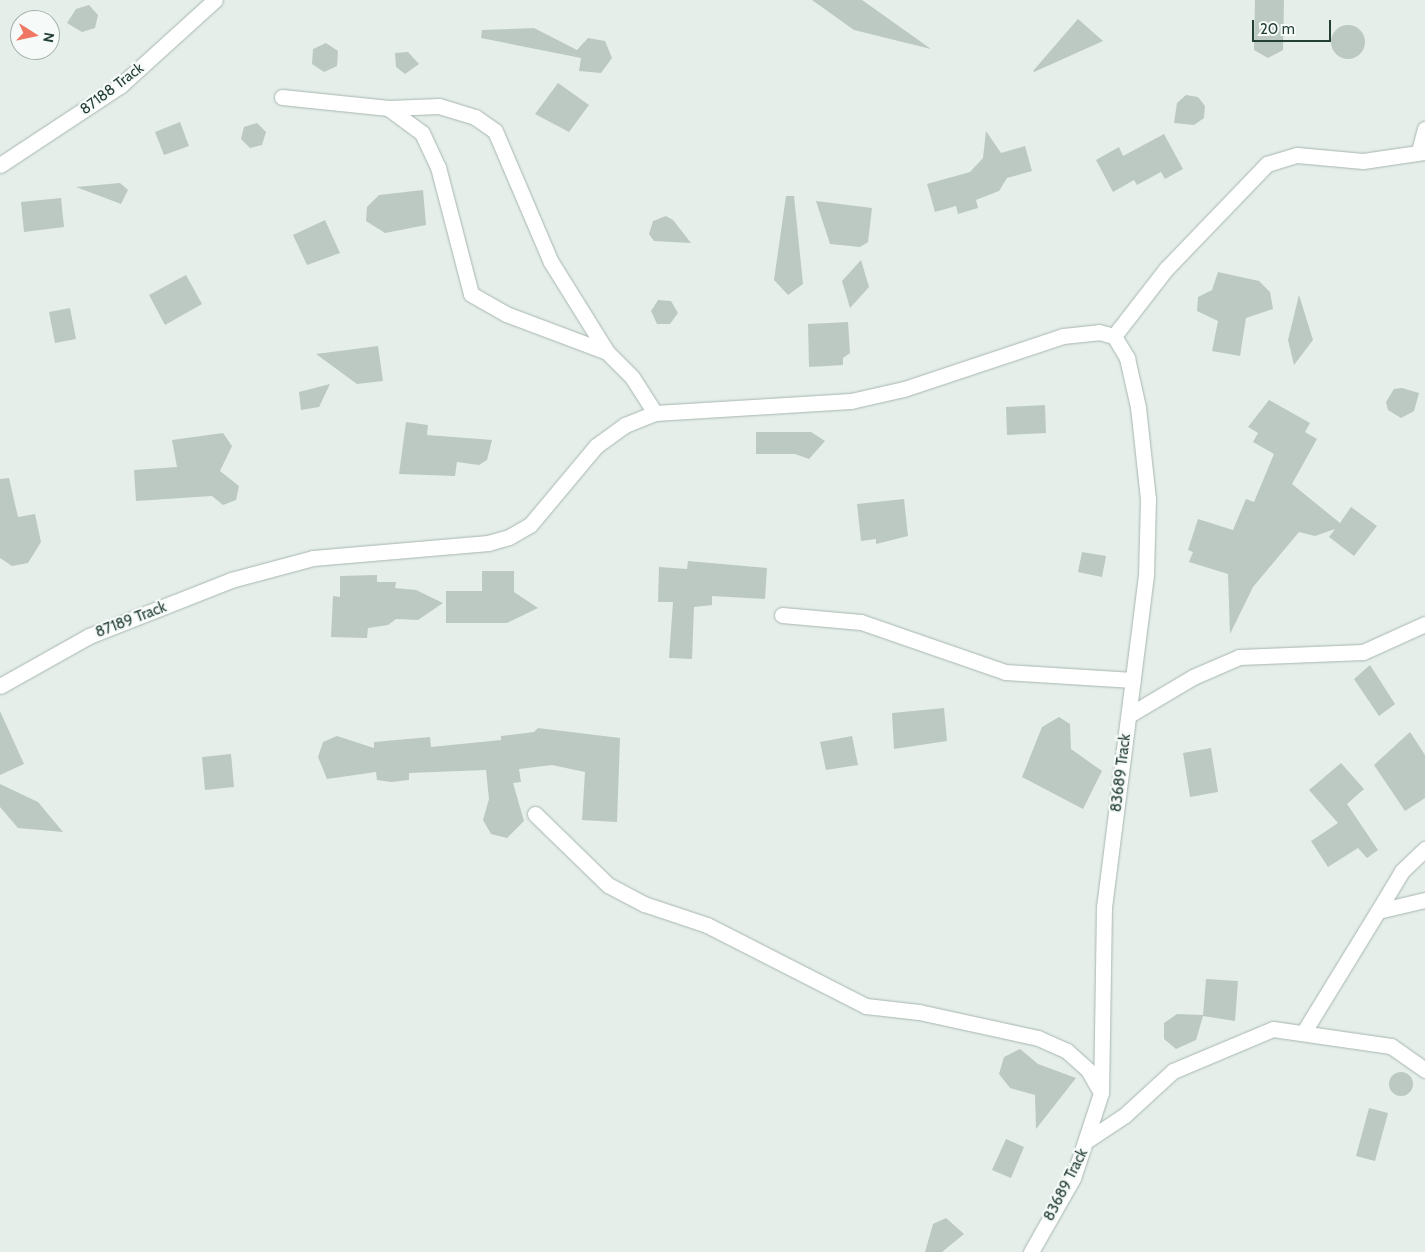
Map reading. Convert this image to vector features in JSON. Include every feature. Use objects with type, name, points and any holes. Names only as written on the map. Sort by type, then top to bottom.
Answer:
[{"type":"street","name":"87188 Track","points":[[0,165],[120,86],[215,0]]},
{"type":"street","points":[[282,96],[388,108],[439,106],[475,117],[495,131],[551,262],[606,352],[632,377],[655,413]]},
{"type":"street","points":[[388,108],[422,133],[438,166],[471,294],[506,314],[606,352]]},
{"type":"street","points":[[1114,336],[1166,270],[1267,164],[1297,156],[1363,161],[1422,152],[1425,129]]},
{"type":"street","name":"87189 Track","points":[[0,686],[89,636],[231,580],[270,572],[312,558],[488,543],[509,537],[530,525],[596,446],[625,425],[655,413],[714,406],[851,402],[904,390],[1063,336],[1100,332],[1114,336]]},
{"type":"street","name":"83689 Track","points":[[1031,1252],[1073,1178],[1089,1139],[1101,1093],[1104,906],[1146,575],[1148,499],[1138,407],[1127,358],[1114,336]]},
{"type":"street","points":[[782,615],[861,622],[1005,672],[1133,680]]},
{"type":"street","points":[[1128,715],[1193,677],[1239,657],[1363,652],[1425,624]]},
{"type":"street","points":[[535,814],[608,885],[644,904],[707,925],[866,1006],[919,1012],[1038,1038],[1067,1051],[1088,1070],[1101,1093]]},
{"type":"street","points":[[1305,1030],[1402,871],[1425,849]]},
{"type":"street","points":[[1378,911],[1425,900]]},
{"type":"street","points":[[1089,1139],[1125,1115],[1173,1071],[1273,1030],[1305,1030],[1391,1046],[1425,1070]]},
{"type":"building","points":[[812,0],[862,0],[931,49],[854,30]]},
{"type":"building","points":[[1255,0],[1284,0],[1283,50],[1268,58],[1254,50]]},
{"type":"building","points":[[89,5],[98,15],[95,28],[82,32],[67,23],[76,9]]},
{"type":"building","points":[[1078,19],[1103,41],[1034,72],[1033,71]]},
{"type":"building","points":[[1348,25],[1360,30],[1365,42],[1360,54],[1348,59],[1336,54],[1331,42],[1336,30]]},
{"type":"building","points":[[534,28],[577,50],[588,38],[605,41],[612,58],[601,73],[579,71],[581,58],[481,38],[482,30]]},
{"type":"building","points":[[326,43],[338,51],[337,66],[324,72],[312,64],[313,49]]},
{"type":"building","points":[[408,52],[419,64],[405,74],[396,67],[395,53]]},
{"type":"building","points":[[558,83],[589,105],[569,132],[535,114]]},
{"type":"building","points":[[1186,95],[1198,97],[1205,106],[1204,118],[1194,125],[1174,123],[1177,103]]},
{"type":"building","points":[[180,122],[189,146],[164,155],[155,132]]},
{"type":"building","points":[[257,123],[266,132],[262,145],[250,148],[241,139],[244,127]]},
{"type":"building","points":[[986,131],[1001,153],[1025,146],[1032,171],[1007,178],[999,191],[976,200],[978,208],[958,214],[956,206],[935,212],[927,184],[970,172],[983,158]]},
{"type":"building","points":[[1164,134],[1183,169],[1165,179],[1161,172],[1137,185],[1134,180],[1113,192],[1096,160],[1119,147],[1123,156]]},
{"type":"building","points":[[120,183],[128,190],[121,204],[76,187]]},
{"type":"building","points":[[423,190],[426,225],[385,233],[366,221],[367,207],[379,195]]},
{"type":"building","points":[[786,196],[794,196],[803,284],[788,295],[774,280]]},
{"type":"building","points":[[61,198],[64,227],[24,232],[21,202]]},
{"type":"building","points":[[816,201],[872,208],[868,242],[860,247],[830,244]]},
{"type":"building","points":[[666,216],[673,220],[691,243],[654,241],[649,234],[653,221]]},
{"type":"building","points":[[325,220],[340,253],[307,265],[293,235]]},
{"type":"building","points":[[861,260],[869,287],[850,308],[842,281]]},
{"type":"building","points":[[1218,272],[1259,281],[1270,292],[1273,309],[1246,318],[1240,356],[1212,351],[1218,321],[1197,311],[1198,297],[1212,290]]},
{"type":"building","points":[[186,275],[202,304],[165,325],[149,295]]},
{"type":"building","points":[[1299,295],[1313,340],[1294,365],[1288,340]]},
{"type":"building","points":[[658,300],[671,301],[678,313],[670,324],[657,324],[651,311]]},
{"type":"building","points":[[70,308],[76,339],[55,343],[49,312]]},
{"type":"building","points":[[848,322],[850,353],[843,358],[843,365],[809,367],[808,324]]},
{"type":"building","points":[[378,346],[383,381],[357,384],[316,354]]},
{"type":"building","points":[[330,384],[319,407],[301,410],[299,392]]},
{"type":"building","points":[[1402,388],[1419,393],[1414,411],[1401,418],[1388,410],[1386,402],[1394,389]]},
{"type":"building","points":[[1269,400],[1310,423],[1305,432],[1317,439],[1292,484],[1340,523],[1351,507],[1377,526],[1354,556],[1329,537],[1335,529],[1315,536],[1299,532],[1253,587],[1230,634],[1228,574],[1189,562],[1193,552],[1188,550],[1198,519],[1233,530],[1246,499],[1254,502],[1274,454],[1253,442],[1258,433],[1248,427]]},
{"type":"building","points":[[1045,405],[1046,433],[1007,435],[1006,407]]},
{"type":"building","points":[[406,422],[428,425],[427,435],[492,440],[487,460],[479,465],[457,462],[455,476],[399,474]]},
{"type":"building","points":[[756,432],[811,432],[825,441],[809,459],[795,454],[756,454]]},
{"type":"building","points":[[223,433],[232,446],[220,471],[239,486],[236,500],[223,505],[212,496],[136,501],[134,470],[177,467],[172,440]]},
{"type":"building","points":[[9,478],[18,517],[35,514],[41,542],[28,563],[12,566],[0,558],[0,479]]},
{"type":"building","points":[[904,499],[908,536],[876,544],[876,539],[861,541],[857,504]]},
{"type":"building","points":[[1082,552],[1106,556],[1102,577],[1078,572]]},
{"type":"building","points":[[688,561],[767,568],[765,599],[712,596],[712,605],[694,607],[692,659],[669,658],[673,602],[658,602],[659,567],[687,569]]},
{"type":"building","points":[[482,571],[514,571],[514,592],[538,608],[507,623],[446,623],[446,591],[482,591]]},
{"type":"building","points":[[377,575],[377,582],[396,582],[395,588],[416,590],[443,603],[418,620],[396,619],[388,625],[368,628],[367,638],[331,637],[333,596],[340,597],[340,576]]},
{"type":"building","points":[[1370,665],[1395,704],[1379,716],[1354,679]]},
{"type":"building","points":[[944,708],[947,741],[894,749],[892,713]]},
{"type":"building","points":[[0,711],[24,764],[0,775]]},
{"type":"building","points":[[1059,717],[1070,724],[1071,749],[1102,771],[1083,809],[1022,777],[1042,727]]},
{"type":"building","points":[[538,728],[620,738],[617,822],[582,820],[585,772],[552,765],[519,769],[521,782],[513,783],[524,821],[507,838],[491,834],[483,820],[489,799],[486,770],[409,773],[409,780],[391,782],[377,780],[376,772],[327,779],[318,757],[323,742],[337,736],[374,748],[374,742],[430,737],[431,747],[501,740],[501,736],[534,732]]},
{"type":"building","points":[[1410,732],[1425,755],[1425,798],[1405,811],[1374,765]]},
{"type":"building","points":[[852,736],[858,765],[826,770],[820,742]]},
{"type":"building","points":[[1211,748],[1218,792],[1190,797],[1183,753]]},
{"type":"building","points":[[231,754],[234,787],[205,790],[202,757]]},
{"type":"building","points":[[1341,763],[1364,789],[1347,804],[1378,850],[1367,858],[1358,848],[1328,867],[1311,841],[1338,823],[1309,790]]},
{"type":"building","points":[[0,784],[38,802],[63,832],[18,828],[0,807]]},
{"type":"building","points":[[1206,979],[1238,981],[1235,1021],[1203,1016],[1196,1040],[1176,1049],[1164,1039],[1164,1023],[1177,1014],[1203,1015]]},
{"type":"building","points":[[1020,1049],[1038,1064],[1076,1078],[1036,1129],[1035,1095],[1010,1088],[999,1074],[1004,1057]]},
{"type":"building","points":[[1401,1072],[1406,1073],[1412,1079],[1412,1089],[1406,1095],[1401,1096],[1396,1095],[1390,1089],[1389,1084],[1390,1079],[1396,1073]]},
{"type":"building","points":[[1369,1108],[1388,1113],[1375,1161],[1356,1156]]},
{"type":"building","points":[[1006,1139],[1024,1147],[1011,1178],[992,1170]]},
{"type":"building","points":[[946,1218],[964,1234],[942,1252],[925,1252],[933,1224]]}]
